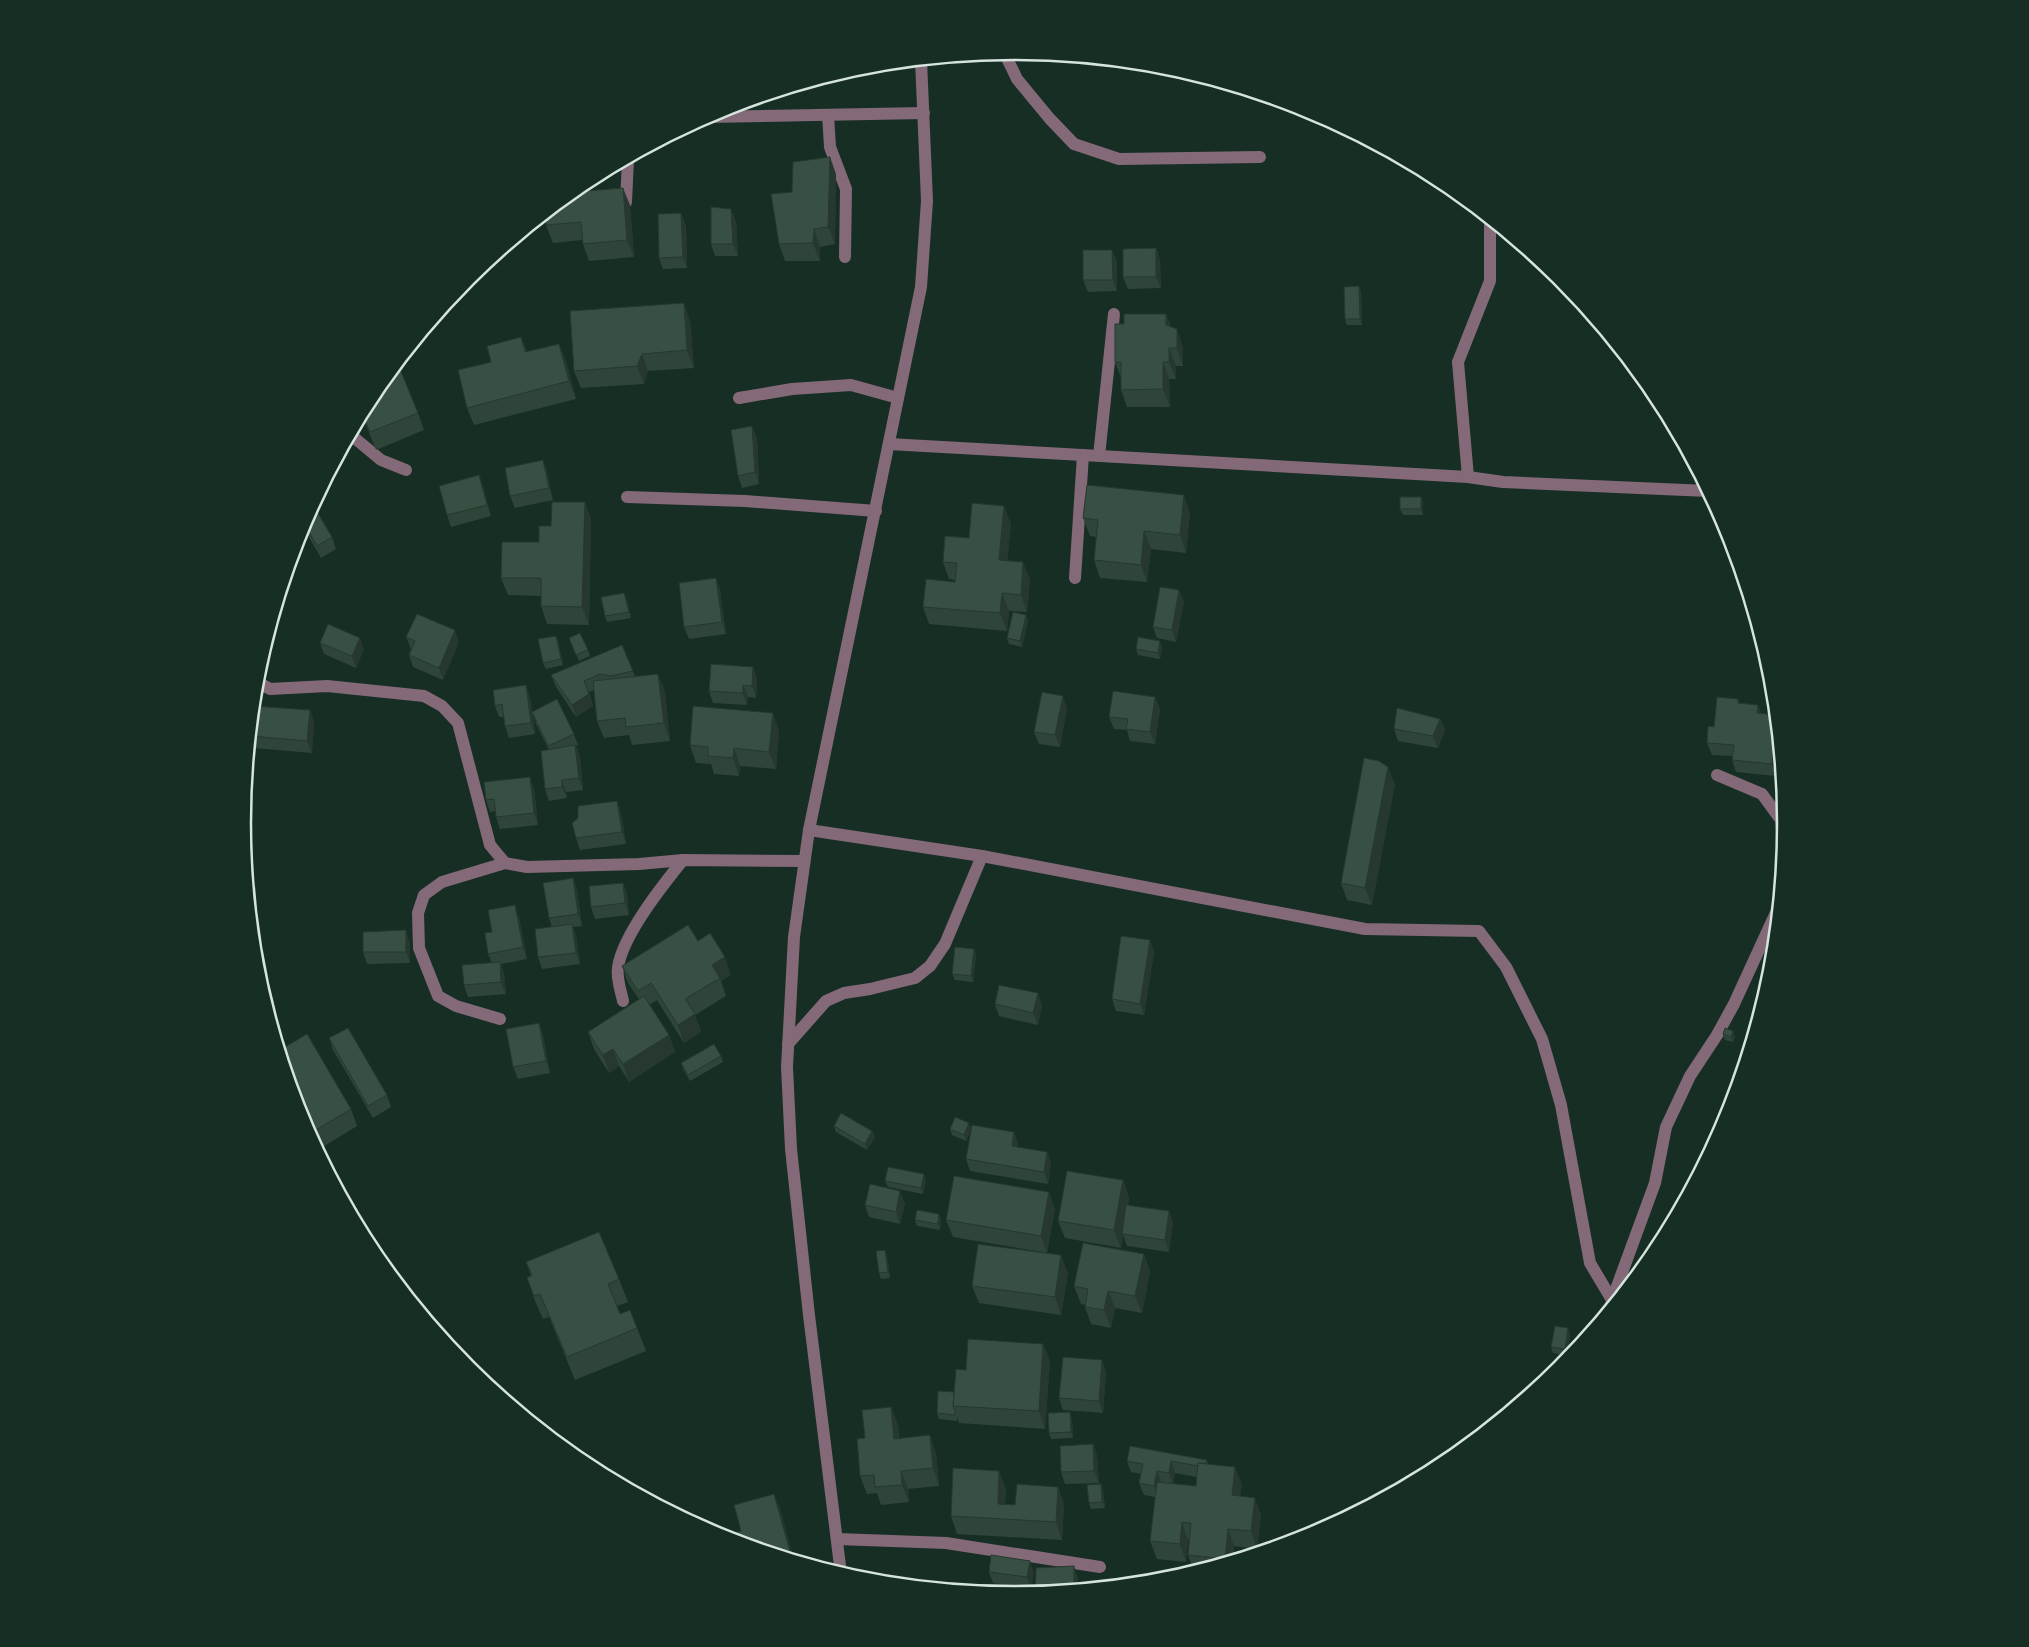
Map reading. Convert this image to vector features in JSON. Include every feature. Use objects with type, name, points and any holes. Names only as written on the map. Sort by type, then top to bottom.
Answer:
[{"type":"street","points":[[1008,60],[1017,79],[1050,119],[1074,144],[1120,159],[1260,157]]},
{"type":"street","points":[[840,1566],[791,1149],[787,1066],[788,1044],[794,937],[809,830],[921,287],[927,201],[922,66]]},
{"type":"street","points":[[726,117],[924,113]]},
{"type":"street","points":[[828,115],[830,147],[846,188],[845,257]]},
{"type":"street","points":[[626,202],[628,165]]},
{"type":"street","points":[[1468,477],[1458,362],[1490,282],[1490,227]]},
{"type":"street","points":[[1099,456],[1114,314]]},
{"type":"street","points":[[739,398],[792,388],[851,384],[898,398]]},
{"type":"street","points":[[356,438],[381,460],[406,470]]},
{"type":"street","points":[[889,444],[1468,477],[1502,482],[1701,491]]},
{"type":"street","points":[[1075,578],[1083,455]]},
{"type":"street","points":[[626,497],[745,501],[876,511]]},
{"type":"street","points":[[264,686],[270,689],[327,686],[424,696],[442,706],[458,723],[490,845],[505,863]]},
{"type":"street","points":[[1717,774],[1762,794],[1778,817]]},
{"type":"street","points":[[809,830],[982,856],[1365,929],[1479,931],[1506,967],[1542,1039],[1562,1105],[1590,1263],[1610,1301]]},
{"type":"street","points":[[788,1044],[826,1001],[844,994],[915,978],[930,966],[945,944],[982,856]]},
{"type":"street","points":[[500,1019],[456,1006],[438,996],[420,948],[418,913],[424,895],[442,882],[505,863],[527,867],[639,864],[683,860],[804,861]]},
{"type":"street","points":[[623,1001],[617,969],[622,950],[654,896],[683,860]]},
{"type":"street","points":[[1614,1295],[1655,1183],[1666,1128],[1690,1076],[1717,1035],[1734,1004],[1771,924]]},
{"type":"street","points":[[838,1539],[946,1543],[1100,1567]]},
{"type":"building","points":[[830,157],[828,227],[814,229],[813,243],[779,244],[771,194],[792,192],[793,162]]},
{"type":"building","points":[[623,188],[627,240],[583,244],[581,222],[546,225],[546,221],[587,191]]},
{"type":"building","points":[[711,207],[731,209],[733,244],[711,244]]},
{"type":"building","points":[[681,213],[683,257],[659,258],[658,214]]},
{"type":"building","points":[[1156,248],[1156,277],[1123,277],[1123,249]]},
{"type":"building","points":[[1083,250],[1112,250],[1113,280],[1083,280]]},
{"type":"building","points":[[1359,286],[1360,319],[1345,319],[1344,287]]},
{"type":"building","points":[[684,303],[687,350],[642,354],[637,366],[574,371],[570,311]]},
{"type":"building","points":[[1124,314],[1166,314],[1166,325],[1177,329],[1177,348],[1169,348],[1169,362],[1163,362],[1163,389],[1121,390],[1121,362],[1115,362],[1115,324],[1124,324]]},
{"type":"building","points":[[521,337],[525,352],[559,344],[569,381],[467,408],[458,370],[491,362],[487,346]]},
{"type":"building","points":[[401,371],[418,413],[370,432],[366,422]]},
{"type":"building","points":[[752,426],[755,472],[738,476],[731,430]]},
{"type":"building","points":[[543,460],[549,488],[510,496],[505,468]]},
{"type":"building","points":[[479,475],[487,505],[447,515],[439,486]]},
{"type":"building","points":[[1087,485],[1184,495],[1180,535],[1144,531],[1141,565],[1094,560],[1098,520],[1083,518]]},
{"type":"building","points":[[1400,497],[1421,497],[1421,509],[1400,509]]},
{"type":"building","points":[[552,502],[585,502],[582,607],[541,606],[541,578],[501,578],[502,542],[539,542],[539,526],[551,526]]},
{"type":"building","points":[[972,503],[1004,506],[999,560],[1023,562],[1021,595],[1002,593],[1000,613],[923,607],[926,579],[955,582],[957,563],[943,562],[945,536],[969,538]]},
{"type":"building","points":[[318,513],[332,537],[317,546],[309,532]]},
{"type":"building","points":[[716,578],[722,622],[684,627],[679,583]]},
{"type":"building","points":[[1160,587],[1179,590],[1172,630],[1153,627]]},
{"type":"building","points":[[624,593],[629,612],[605,616],[601,597]]},
{"type":"building","points":[[1013,612],[1026,615],[1020,641],[1007,638]]},
{"type":"building","points":[[417,614],[455,630],[439,668],[409,655],[415,641],[406,637]]},
{"type":"building","points":[[328,624],[360,638],[352,656],[320,643]]},
{"type":"building","points":[[580,633],[588,650],[576,655],[569,638]]},
{"type":"building","points":[[556,636],[561,659],[543,663],[538,639]]},
{"type":"building","points":[[1138,637],[1160,641],[1158,653],[1136,649]]},
{"type":"building","points":[[622,645],[633,671],[611,676],[600,674],[584,681],[589,694],[572,705],[551,675]]},
{"type":"building","points":[[711,664],[753,667],[752,686],[743,685],[743,693],[709,691]]},
{"type":"building","points":[[658,674],[664,723],[626,727],[625,718],[597,721],[593,681]]},
{"type":"building","points":[[526,685],[531,723],[505,726],[502,704],[495,706],[493,690]]},
{"type":"building","points":[[1113,691],[1155,697],[1150,732],[1126,729],[1128,719],[1109,717]]},
{"type":"building","points":[[1042,692],[1063,696],[1055,735],[1034,732]]},
{"type":"building","points":[[1717,697],[1738,699],[1738,703],[1758,705],[1757,713],[1769,714],[1774,749],[1772,764],[1732,760],[1734,745],[1707,743],[1708,726],[1714,727]]},
{"type":"building","points":[[557,699],[574,734],[548,746],[532,712]]},
{"type":"building","points":[[261,706],[310,710],[307,741],[257,737]]},
{"type":"building","points":[[693,706],[773,713],[769,752],[734,748],[733,758],[708,756],[708,747],[690,745]]},
{"type":"building","points":[[1397,708],[1440,719],[1433,736],[1394,729]]},
{"type":"building","points":[[575,745],[579,778],[562,780],[562,787],[545,789],[541,751]]},
{"type":"building","points":[[1364,758],[1379,761],[1388,767],[1365,888],[1341,883]]},
{"type":"building","points":[[530,777],[534,813],[496,817],[494,799],[486,800],[484,782]]},
{"type":"building","points":[[617,801],[622,832],[576,838],[572,823],[578,818],[578,806]]},
{"type":"building","points":[[573,878],[578,914],[549,918],[543,883]]},
{"type":"building","points":[[623,883],[625,903],[591,907],[589,886]]},
{"type":"building","points":[[515,905],[523,947],[488,954],[485,933],[492,932],[488,910]]},
{"type":"building","points":[[572,924],[576,953],[538,957],[535,929]]},
{"type":"building","points":[[688,925],[698,941],[710,933],[725,957],[712,965],[720,978],[685,999],[695,1014],[678,1025],[651,983],[638,991],[622,966]]},
{"type":"building","points":[[406,930],[406,952],[363,952],[363,932]]},
{"type":"building","points":[[1121,936],[1150,940],[1140,1004],[1112,999]]},
{"type":"building","points":[[955,947],[974,949],[971,976],[952,974]]},
{"type":"building","points":[[500,962],[501,982],[464,985],[462,965]]},
{"type":"building","points":[[999,985],[1038,993],[1033,1013],[995,1004]]},
{"type":"building","points":[[644,996],[669,1035],[623,1064],[613,1049],[603,1055],[588,1032]]},
{"type":"building","points":[[539,1023],[546,1061],[513,1067],[506,1029]]},
{"type":"building","points":[[348,1028],[387,1095],[368,1106],[329,1038]]},
{"type":"building","points":[[1725,1028],[1733,1031],[1731,1037],[1723,1034]]},
{"type":"building","points":[[307,1034],[351,1109],[316,1130],[285,1047]]},
{"type":"building","points":[[714,1044],[721,1056],[688,1075],[681,1063]]},
{"type":"building","points":[[841,1113],[872,1131],[865,1144],[834,1126]]},
{"type":"building","points":[[955,1117],[969,1123],[964,1135],[950,1129]]},
{"type":"building","points":[[972,1125],[1014,1132],[1012,1146],[1047,1152],[1044,1172],[966,1159]]},
{"type":"building","points":[[888,1167],[924,1174],[921,1188],[885,1181]]},
{"type":"building","points":[[1067,1171],[1123,1180],[1114,1230],[1058,1221]]},
{"type":"building","points":[[954,1176],[1049,1192],[1041,1236],[946,1220]]},
{"type":"building","points":[[870,1184],[900,1191],[896,1212],[865,1205]]},
{"type":"building","points":[[1126,1205],[1169,1211],[1165,1240],[1122,1234]]},
{"type":"building","points":[[917,1210],[939,1214],[938,1224],[915,1220]]},
{"type":"building","points":[[599,1232],[619,1279],[608,1284],[620,1314],[630,1310],[637,1328],[567,1357],[540,1294],[534,1296],[527,1278],[532,1275],[526,1262]]},
{"type":"building","points":[[1083,1243],[1144,1254],[1135,1296],[1108,1291],[1104,1310],[1085,1307],[1088,1289],[1074,1286]]},
{"type":"building","points":[[978,1244],[1061,1255],[1055,1297],[972,1286]]},
{"type":"building","points":[[885,1250],[888,1272],[879,1273],[876,1251]]},
{"type":"building","points":[[1555,1326],[1568,1328],[1565,1349],[1551,1347]]},
{"type":"building","points":[[968,1339],[1043,1344],[1039,1411],[953,1406],[956,1369],[966,1370]]},
{"type":"building","points":[[1063,1357],[1102,1360],[1099,1401],[1059,1398]]},
{"type":"building","points":[[938,1391],[954,1392],[953,1406],[955,1415],[937,1413]]},
{"type":"building","points":[[891,1407],[894,1439],[930,1435],[933,1468],[901,1471],[902,1485],[875,1487],[874,1475],[860,1476],[857,1439],[865,1438],[862,1410]]},
{"type":"building","points":[[1070,1412],[1071,1432],[1049,1433],[1048,1413]]},
{"type":"building","points":[[1093,1444],[1094,1471],[1061,1472],[1060,1446]]},
{"type":"building","points":[[1130,1446],[1207,1460],[1206,1463],[1198,1463],[1198,1466],[1171,1461],[1169,1473],[1157,1471],[1154,1486],[1139,1483],[1143,1464],[1127,1461]]},
{"type":"building","points":[[1198,1463],[1235,1467],[1232,1495],[1255,1498],[1251,1531],[1228,1529],[1225,1557],[1220,1558],[1188,1555],[1191,1523],[1182,1522],[1180,1544],[1150,1541],[1157,1482],[1196,1486]]},
{"type":"building","points":[[953,1468],[999,1471],[998,1504],[1015,1505],[1017,1484],[1058,1487],[1056,1522],[951,1516]]},
{"type":"building","points":[[1101,1484],[1102,1502],[1089,1503],[1087,1485]]},
{"type":"building","points":[[774,1494],[790,1553],[734,1533],[741,1531],[734,1505]]},
{"type":"building","points":[[991,1555],[1030,1561],[1027,1577],[989,1572]]},
{"type":"building","points":[[1074,1566],[1074,1584],[1035,1586],[1036,1568]]}]
